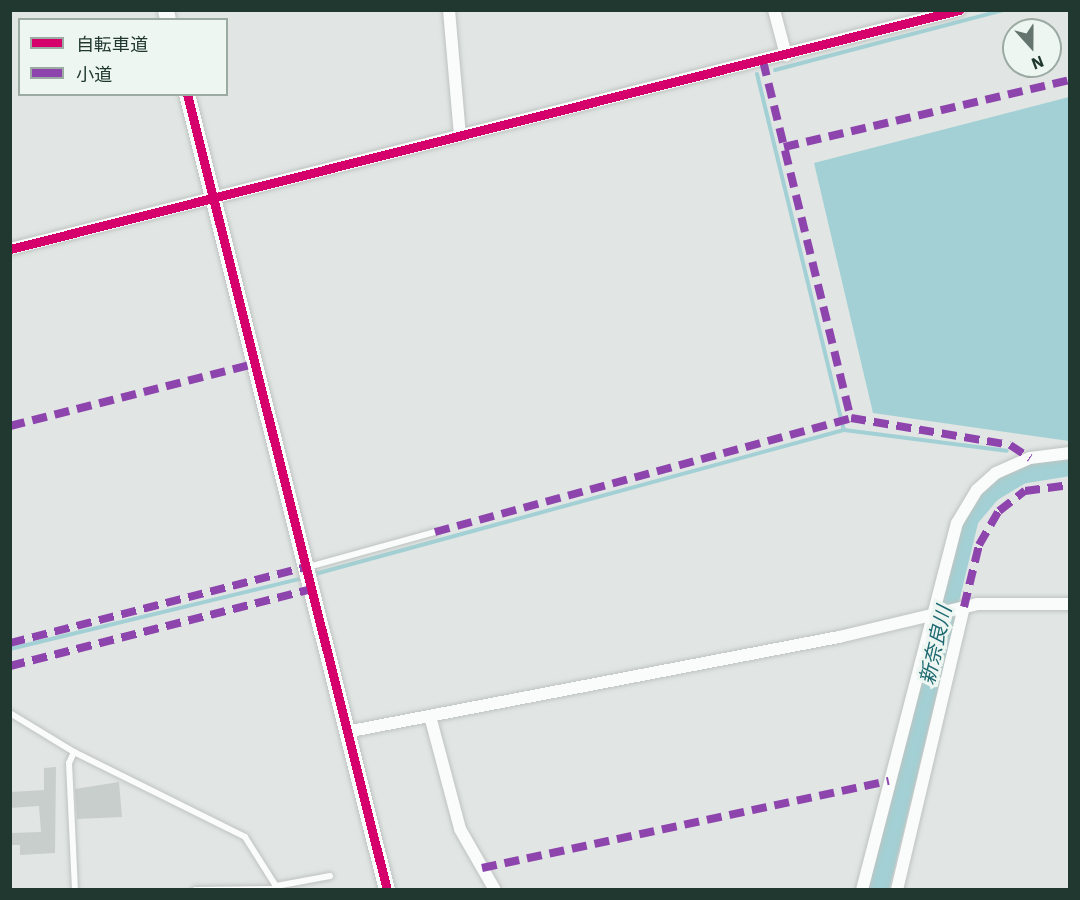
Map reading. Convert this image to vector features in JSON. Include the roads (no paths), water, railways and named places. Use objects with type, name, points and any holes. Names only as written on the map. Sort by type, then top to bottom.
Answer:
[{"type":"street","points":[[448,10],[460,136]]},
{"type":"street","points":[[774,10],[786,55]]},
{"type":"street","points":[[10,249],[786,55],[926,14],[959,10]]},
{"type":"street","points":[[188,96],[387,890]]},
{"type":"street","points":[[862,890],[957,523],[977,490],[1018,462],[1070,453]]},
{"type":"street","points":[[346,732],[839,638],[961,608],[1070,604]]},
{"type":"street","points":[[897,890],[961,608]]},
{"type":"street","points":[[430,716],[460,829],[495,890]]},
{"type":"lane","points":[[307,567],[435,532]]},
{"type":"lane","points":[[10,713],[74,752],[245,837],[276,888]]},
{"type":"lane","points":[[74,752],[69,764],[75,890]]},
{"type":"lane","points":[[195,890],[276,888],[330,876]]},
{"type":"water","points":[[1069,97],[1069,441],[873,413],[814,163]]},
{"type":"waterway","points":[[775,70],[1003,10]]},
{"type":"waterway","points":[[757,74],[844,430]]},
{"type":"waterway","points":[[315,574],[844,430],[1007,451]]},
{"type":"waterway","name":"新奈良川","points":[[878,890],[968,518],[991,491],[1021,473],[1070,465]]},
{"type":"waterway","points":[[10,649],[299,579]]}]
